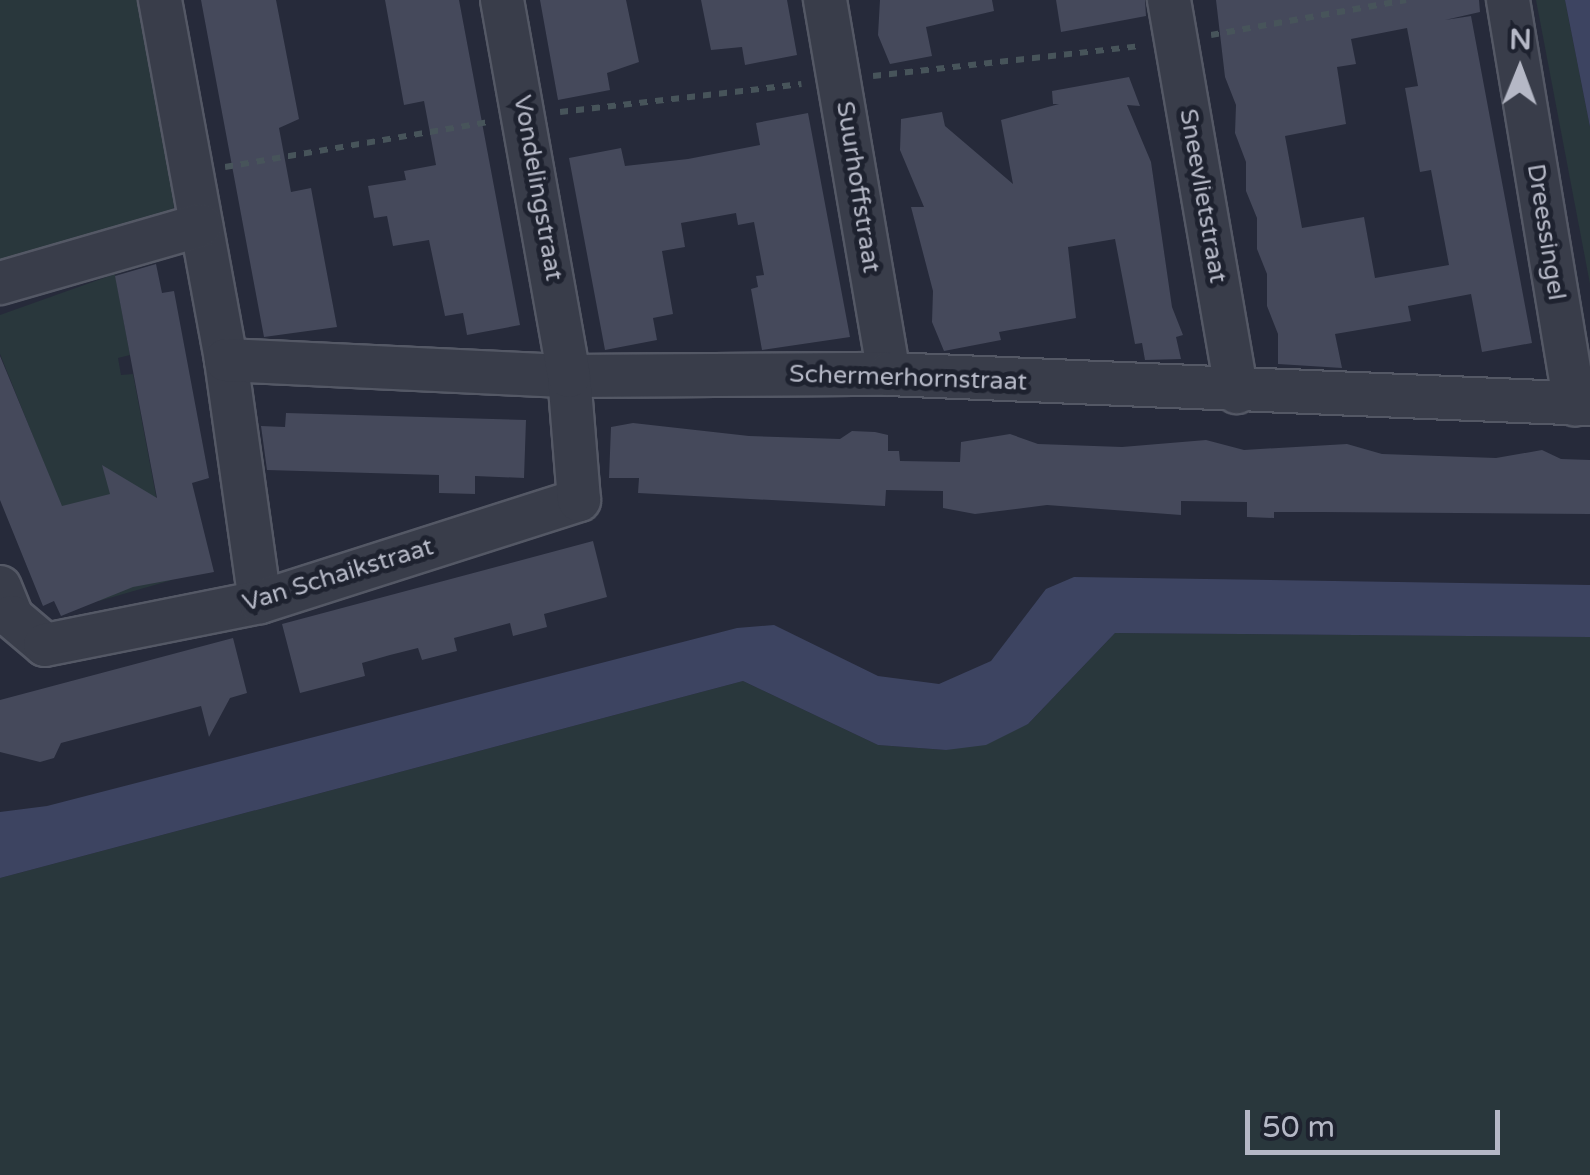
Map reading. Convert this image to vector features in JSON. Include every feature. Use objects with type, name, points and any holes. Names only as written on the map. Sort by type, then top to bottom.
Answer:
[{"type":"street","points":[[160,0],[226,360],[260,602]]},
{"type":"street","name":"Vondelingstraat","points":[[502,0],[569,376]]},
{"type":"street","name":"Suurhoffstraat","points":[[825,0],[889,374]]},
{"type":"street","name":"Sneevlietstraat","points":[[1169,0],[1237,392]]},
{"type":"street","name":"Dreessingel","points":[[1508,0],[1582,404]]},
{"type":"street","points":[[0,283],[200,224]]},
{"type":"street","name":"Schermerhornstraat","points":[[226,360],[569,376],[889,374],[1582,404]]},
{"type":"street","name":"Van Schaikstraat","points":[[0,587],[12,617],[45,645],[260,602],[579,500],[569,376]]},
{"type":"shaded area","points":[[0,0],[144,0],[180,189],[170,218],[0,273]]},
{"type":"shaded area","points":[[1536,0],[1565,0],[1590,127],[1590,284]]},
{"type":"shaded area","points":[[115,274],[130,355],[118,358],[121,375],[133,374],[172,580],[99,601],[0,354],[0,315]]},
{"type":"shaded area","points":[[1115,633],[1590,637],[1590,1175],[0,1175],[0,878],[743,681],[878,745],[946,750],[1028,724]]},
{"type":"water","points":[[1565,0],[1590,0],[1590,127]]},
{"type":"water","points":[[1074,577],[1590,585],[1590,637],[1115,633],[1028,724],[986,745],[946,750],[878,745],[743,681],[0,878],[0,812],[47,806],[737,628],[774,625],[878,676],[939,684],[991,661],[1046,589]]},
{"type":"building","points":[[201,0],[276,0],[299,119],[279,128],[291,192],[311,188],[337,327],[264,337]]},
{"type":"building","points":[[385,0],[459,0],[520,325],[467,335],[463,313],[445,316],[429,240],[393,246],[387,216],[374,218],[368,186],[406,180],[404,171],[436,165],[424,101],[404,105]]},
{"type":"building","points":[[540,0],[626,0],[639,62],[607,73],[610,90],[558,100]]},
{"type":"building","points":[[701,0],[787,0],[797,55],[745,65],[742,47],[711,50]]},
{"type":"building","points":[[880,0],[992,0],[994,11],[926,27],[932,56],[890,64],[878,35]]},
{"type":"building","points":[[1056,0],[1145,0],[1146,16],[1061,32]]},
{"type":"building","points":[[1216,0],[1479,0],[1480,12],[1445,20],[1471,16],[1532,343],[1482,352],[1471,294],[1408,306],[1411,321],[1335,334],[1342,368],[1278,364],[1278,334],[1267,306],[1267,274],[1257,249],[1257,218],[1246,191],[1246,162],[1235,133],[1236,105],[1225,77]],"holes":[[[1407,28],[1418,86],[1405,88],[1420,172],[1431,170],[1449,265],[1375,278],[1364,217],[1302,228],[1285,136],[1346,124],[1337,67],[1356,64],[1351,39]]]},
{"type":"building","points":[[1129,77],[1140,106],[1127,105],[1151,162],[1172,307],[1183,335],[1176,337],[1181,359],[1145,360],[1142,343],[1135,344],[1115,239],[1068,247],[1076,318],[999,332],[1001,340],[944,351],[932,322],[933,291],[911,207],[924,207],[900,150],[901,119],[942,112],[945,126],[1013,184],[1001,120],[1059,104],[1053,104],[1052,91]]},
{"type":"building","points":[[808,113],[850,337],[762,350],[751,289],[758,287],[756,276],[764,275],[754,222],[738,225],[736,213],[681,223],[685,247],[662,251],[673,314],[653,318],[657,340],[605,350],[569,158],[621,148],[625,166],[688,159],[760,145],[756,123]]},
{"type":"building","points":[[156,264],[162,293],[174,291],[209,478],[192,483],[214,572],[133,587],[61,616],[54,601],[43,606],[0,500],[0,356],[62,506],[110,494],[102,465],[157,498],[115,276]]},
{"type":"building","points":[[286,413],[526,420],[524,478],[475,476],[475,494],[439,493],[439,475],[267,470],[261,426],[285,427]]},
{"type":"building","points":[[633,423],[749,436],[840,439],[852,431],[875,432],[888,435],[888,451],[899,451],[900,461],[960,462],[961,442],[1010,434],[1038,444],[1122,447],[1206,440],[1244,450],[1347,444],[1382,454],[1496,458],[1542,450],[1561,459],[1590,460],[1590,514],[1274,512],[1274,518],[1247,517],[1247,502],[1181,501],[1181,515],[1047,505],[975,514],[943,508],[943,491],[886,490],[885,506],[638,493],[639,478],[609,478],[611,427]]},
{"type":"building","points":[[593,541],[607,597],[544,614],[547,627],[513,636],[510,623],[454,638],[457,651],[422,660],[418,648],[390,655],[362,663],[365,676],[300,693],[282,624]]},
{"type":"building","points":[[233,638],[247,693],[230,698],[209,737],[201,706],[61,743],[54,758],[40,762],[0,752],[0,700]]}]
